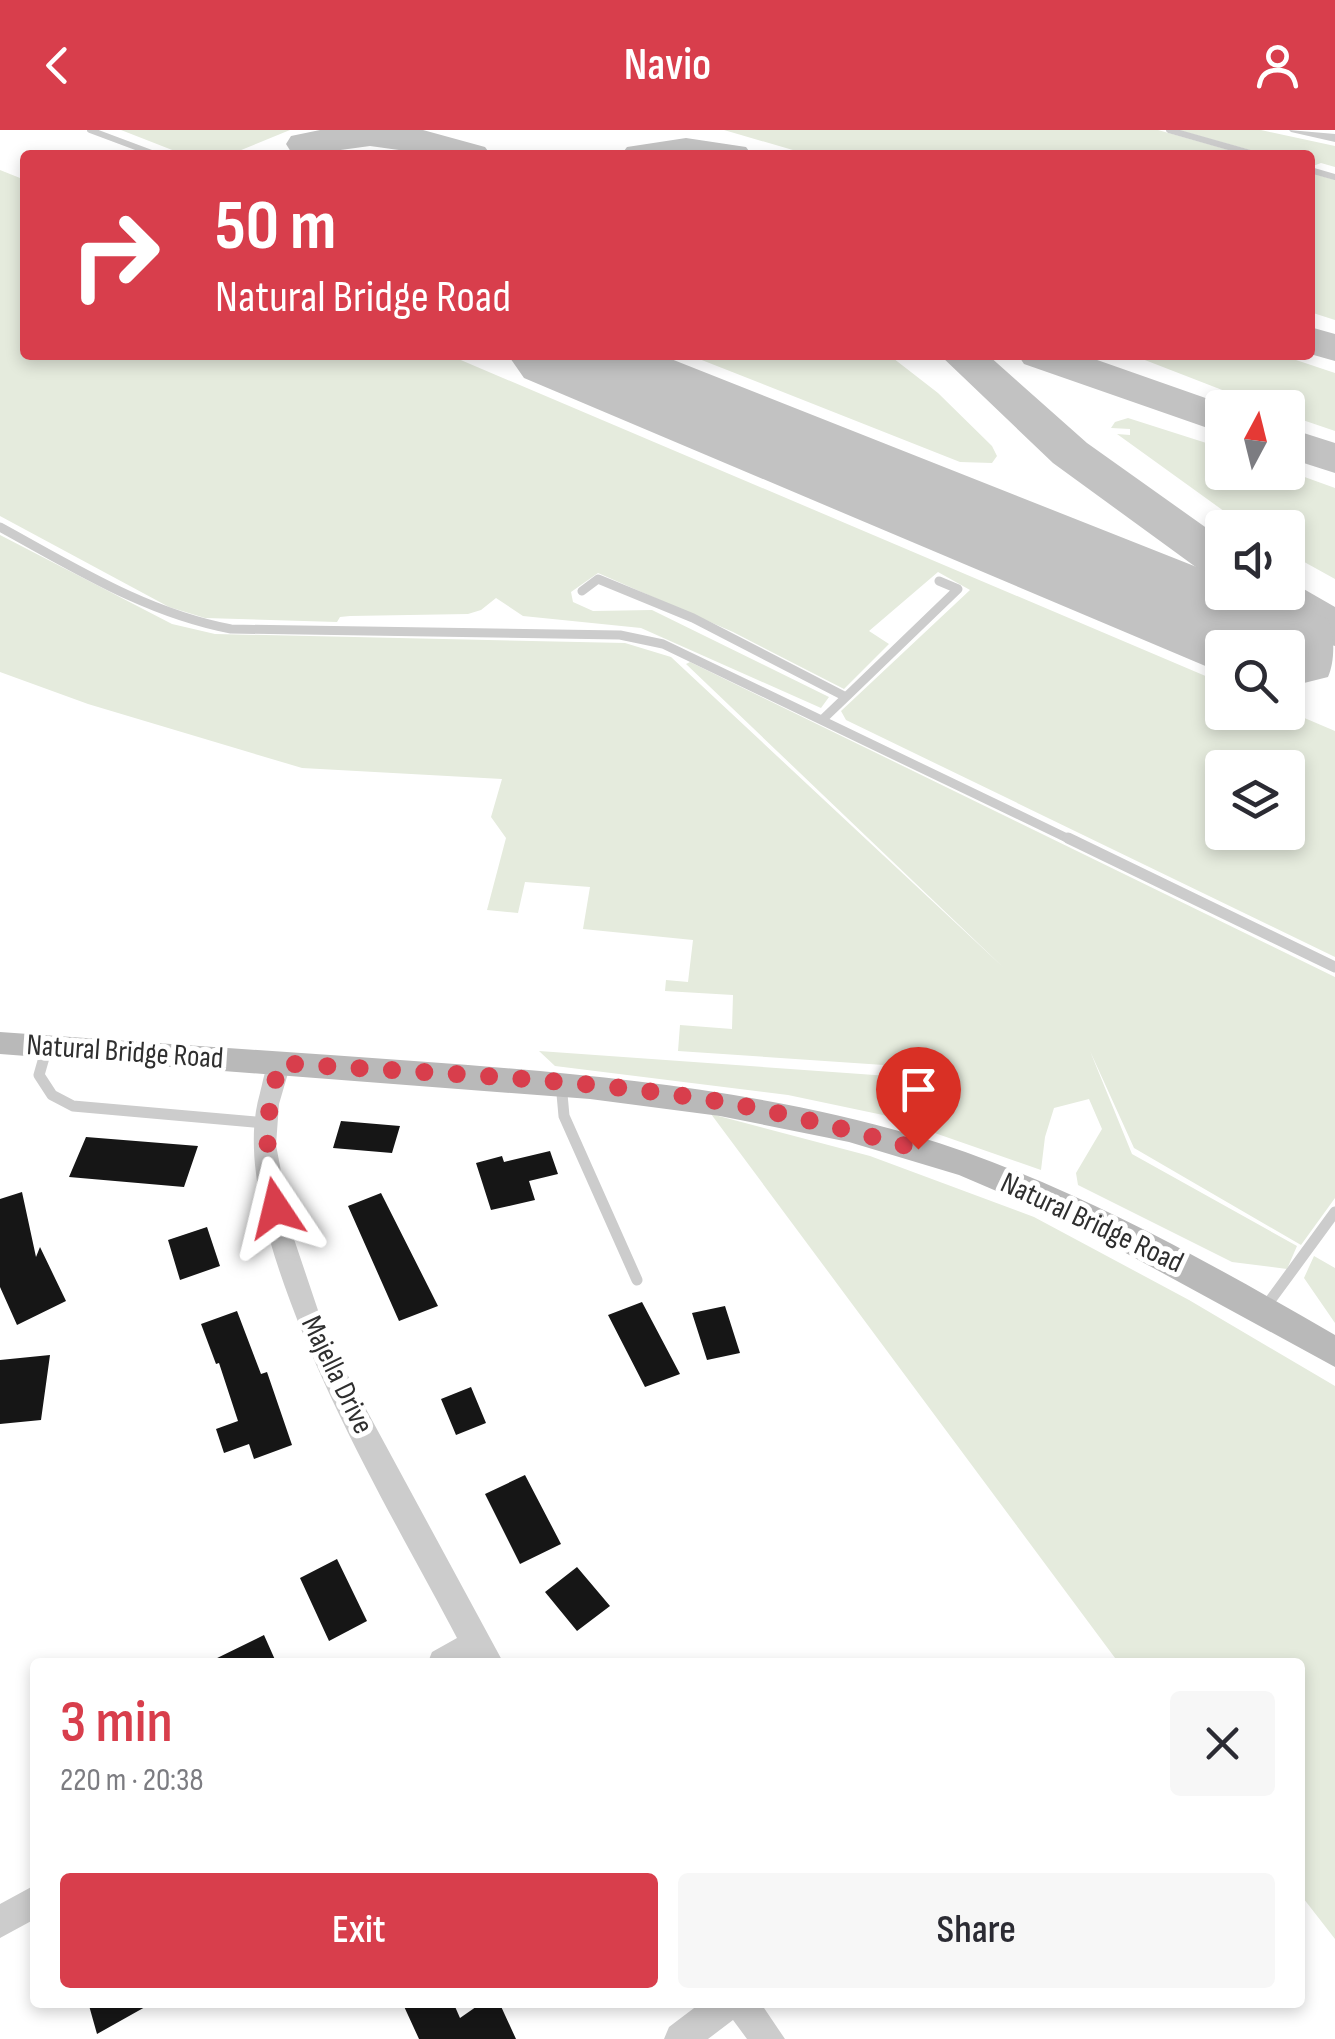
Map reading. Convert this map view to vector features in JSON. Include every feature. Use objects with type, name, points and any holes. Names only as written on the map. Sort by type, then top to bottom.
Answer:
[{"type":"main road","name":"Natural Bridge Road","points":[[0,1043],[561,1083],[703,1098],[806,1118],[918,1149],[1036,1192],[1157,1249],[1335,1352]]},
{"type":"street","points":[[1295,130],[1335,138]]},
{"type":"street","name":"Majella Drive","points":[[280,1063],[264,1145],[282,1239],[314,1339],[482,1653]]},
{"type":"street","points":[[0,1922],[30,1904]]},
{"type":"street","points":[[681,2039],[722,2008]]},
{"type":"street","points":[[743,2008],[768,2039]]},
{"type":"lane","points":[[90,130],[144,150]]},
{"type":"lane","points":[[1168,130],[1240,150]]},
{"type":"lane","points":[[0,527],[164,614],[200,625],[620,635],[663,644],[1335,967]]},
{"type":"lane","points":[[582,591],[598,580],[694,618],[846,697]]},
{"type":"lane","points":[[823,719],[958,589],[939,581]]},
{"type":"lane","points":[[47,1046],[39,1075],[52,1094],[73,1106],[266,1123]]},
{"type":"lane","points":[[561,1083],[564,1116],[637,1280]]},
{"type":"lane","points":[[1263,1310],[1335,1212]]},
{"type":"shaded area","points":[[121,130],[290,130],[241,150],[172,150]]},
{"type":"shaded area","points":[[724,130],[1158,130],[1229,150],[793,150]]},
{"type":"shaded area","points":[[1178,130],[1261,130],[1335,146],[1335,167],[1315,165],[1315,150],[1250,150]]},
{"type":"shaded area","points":[[0,170],[20,178],[20,360],[461,360],[1205,676],[1205,730],[1305,730],[1305,718],[1335,731],[1335,957],[846,720],[841,711],[970,590],[938,572],[869,631],[889,644],[844,689],[733,632],[598,573],[571,592],[573,602],[593,611],[652,610],[829,697],[821,708],[641,628],[523,616],[496,598],[468,614],[350,616],[340,617],[337,622],[205,618],[169,607],[0,516]]},
{"type":"shaded area","points":[[1315,174],[1335,180],[1335,320],[1315,314]]},
{"type":"shaded area","points":[[702,360],[895,360],[938,393],[992,446],[997,456],[992,463],[960,462]]},
{"type":"shaded area","points":[[1145,360],[1296,360],[1335,373],[1335,431],[1305,421],[1305,390],[1222,390]]},
{"type":"shaded area","points":[[1128,418],[1205,443],[1205,490],[1305,490],[1305,477],[1335,488],[1335,579],[1305,562],[1305,510],[1222,510],[1117,434],[1130,435],[1130,429],[1111,428],[1115,422]]},
{"type":"shaded area","points":[[0,535],[172,624],[215,634],[625,643],[671,657],[1004,968],[686,664],[690,662],[1335,977],[1335,1198],[1301,1245],[1134,1148],[1090,1051],[1132,1154],[1297,1246],[1287,1269],[1232,1262],[1078,1185],[1076,1173],[1102,1129],[1089,1099],[1054,1108],[1041,1170],[883,1115],[788,1095],[555,1066],[539,1051],[931,1079],[928,1068],[678,1051],[680,1025],[732,1029],[733,995],[665,991],[666,980],[688,982],[693,940],[583,929],[590,887],[525,882],[518,913],[487,910],[506,838],[491,817],[502,779],[302,768],[88,704],[0,672]]},
{"type":"shaded area","points":[[711,1114],[870,1156],[1034,1217],[1189,1300],[1335,1386],[1335,1939],[1305,1900],[1305,1658],[1115,1658]]},
{"type":"shaded area","points":[[1314,1256],[1335,1268],[1335,1323],[1304,1278]]},
{"type":"building","points":[[341,1121],[400,1126],[392,1153],[333,1148]]},
{"type":"building","points":[[86,1137],[198,1146],[184,1187],[69,1177]]},
{"type":"building","points":[[550,1151],[558,1174],[529,1181],[535,1200],[491,1210],[476,1163],[502,1156],[504,1162]]},
{"type":"building","points":[[22,1192],[36,1257],[40,1247],[66,1301],[17,1325],[0,1287],[0,1199]]},
{"type":"building","points":[[381,1193],[438,1306],[399,1321],[348,1206]]},
{"type":"building","points":[[207,1227],[220,1266],[180,1280],[168,1240]]},
{"type":"building","points":[[642,1302],[680,1374],[645,1387],[608,1315]]},
{"type":"building","points":[[725,1306],[740,1353],[707,1360],[692,1313]]},
{"type":"building","points":[[237,1311],[261,1374],[267,1372],[292,1445],[254,1459],[249,1444],[224,1453],[216,1429],[238,1421],[201,1324]]},
{"type":"building","points":[[50,1355],[41,1420],[0,1424],[0,1360]]},
{"type":"building","points":[[471,1387],[486,1423],[456,1435],[441,1399]]},
{"type":"building","points":[[525,1475],[561,1544],[520,1564],[485,1494]]},
{"type":"building","points":[[337,1559],[367,1621],[329,1641],[300,1578]]},
{"type":"building","points":[[577,1567],[610,1606],[577,1631],[545,1592]]},
{"type":"building","points":[[264,1635],[274,1658],[217,1658]]},
{"type":"building","points":[[90,2008],[143,2008],[97,2034]]},
{"type":"building","points":[[405,2008],[456,2008],[460,2018],[474,2008],[502,2008],[516,2039],[419,2039]]},
{"type":"taxiway","points":[[304,144],[389,136],[455,150]]},
{"type":"taxiway","points":[[678,150],[694,150]]},
{"type":"taxiway","points":[[1315,342],[1335,348]]},
{"type":"taxiway","points":[[968,360],[1070,453],[1205,550]]},
{"type":"taxiway","points":[[1054,360],[1205,413]]},
{"type":"taxiway","points":[[1305,448],[1335,459]]},
{"type":"taxiway","points":[[1301,610],[1335,630]]},
{"type":"runway","points":[[575,360],[1236,630]]},
{"type":"route","points":[[276,1208],[264,1145],[268,1104],[280,1063],[588,1085],[703,1098],[806,1118],[918,1149]]}]
